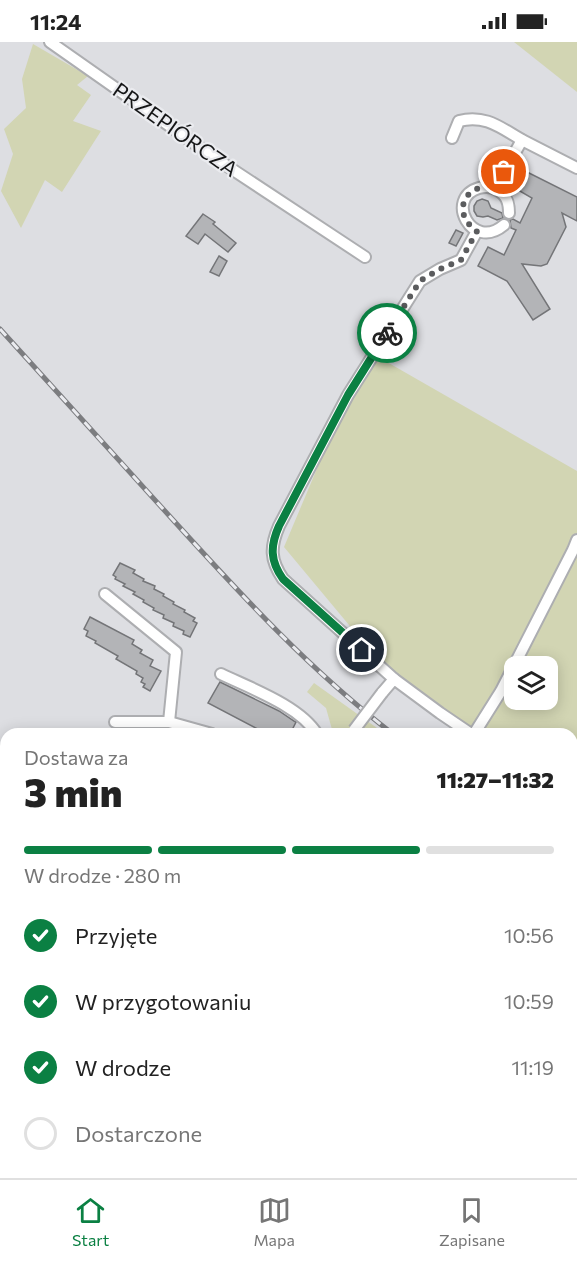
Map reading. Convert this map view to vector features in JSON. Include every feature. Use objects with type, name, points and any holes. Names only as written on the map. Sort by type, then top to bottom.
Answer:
[{"type":"street","name":"PRZEPIÓRCZA","points":[[51,42],[218,160],[365,257]]},
{"type":"street","points":[[452,138],[459,121],[471,118],[489,121],[577,168]]},
{"type":"street","points":[[495,188],[522,140]]},
{"type":"street","points":[[504,225],[488,232],[477,231],[470,226],[463,212],[467,195],[487,186],[495,188],[507,200],[509,213]]},
{"type":"street","points":[[463,728],[394,679],[283,579],[276,569],[272,547],[274,537],[348,395],[420,281],[461,260],[477,231]]},
{"type":"street","points":[[476,728],[501,691],[577,540]]},
{"type":"street","points":[[105,594],[176,652],[169,722]]},
{"type":"street","points":[[221,674],[290,708],[314,728]]},
{"type":"street","points":[[355,728],[394,679]]},
{"type":"street","points":[[115,722],[169,722],[190,728]]},
{"type":"green space","points":[[514,42],[577,42],[577,92]]},
{"type":"green space","points":[[33,44],[88,76],[77,85],[91,95],[73,121],[101,131],[62,192],[45,180],[21,228],[1,191],[13,154],[4,129],[26,108],[22,79]]},
{"type":"green space","points":[[373,354],[577,471],[577,728],[464,728],[394,679],[284,547],[348,395]]},
{"type":"green space","points":[[314,683],[377,728],[332,728],[326,708],[307,692]]},
{"type":"building","points":[[527,172],[577,197],[577,221],[562,213],[566,227],[547,264],[541,266],[522,264],[550,309],[533,320],[507,281],[478,266],[488,247],[504,255],[516,230],[511,228],[510,220],[513,219],[520,223],[532,198],[518,190]]},
{"type":"building","points":[[482,199],[488,201],[491,208],[502,213],[503,218],[497,220],[488,216],[477,216],[474,206]]},
{"type":"building","points":[[203,214],[215,222],[213,224],[236,243],[228,252],[205,234],[198,244],[186,236]]},
{"type":"building","points":[[456,230],[463,233],[456,246],[449,243]]},
{"type":"building","points":[[219,256],[227,261],[219,276],[210,272]]},
{"type":"building","points":[[120,563],[135,570],[133,573],[144,579],[143,581],[155,586],[154,589],[195,618],[193,621],[197,623],[190,637],[173,626],[174,623],[163,618],[164,615],[153,610],[154,608],[143,602],[144,600],[133,594],[135,592],[123,586],[125,584],[115,579],[113,575]]},
{"type":"building","points":[[90,617],[134,640],[132,644],[142,650],[140,653],[153,660],[150,666],[161,671],[150,691],[143,687],[145,684],[141,682],[143,678],[136,674],[137,671],[116,659],[118,656],[86,636],[88,631],[84,629]]},
{"type":"building","points":[[220,682],[279,711],[296,722],[293,728],[256,728],[208,703]]},
{"type":"railway","points":[[0,329],[252,606],[334,685],[386,728]]},
{"type":"way so far","points":[[387,333],[420,281],[461,260],[477,231],[464,218],[464,203],[467,195],[487,186],[495,188],[504,172]]},
{"type":"route","points":[[362,650],[283,579],[276,569],[272,547],[279,526],[348,395],[387,333]]}]
